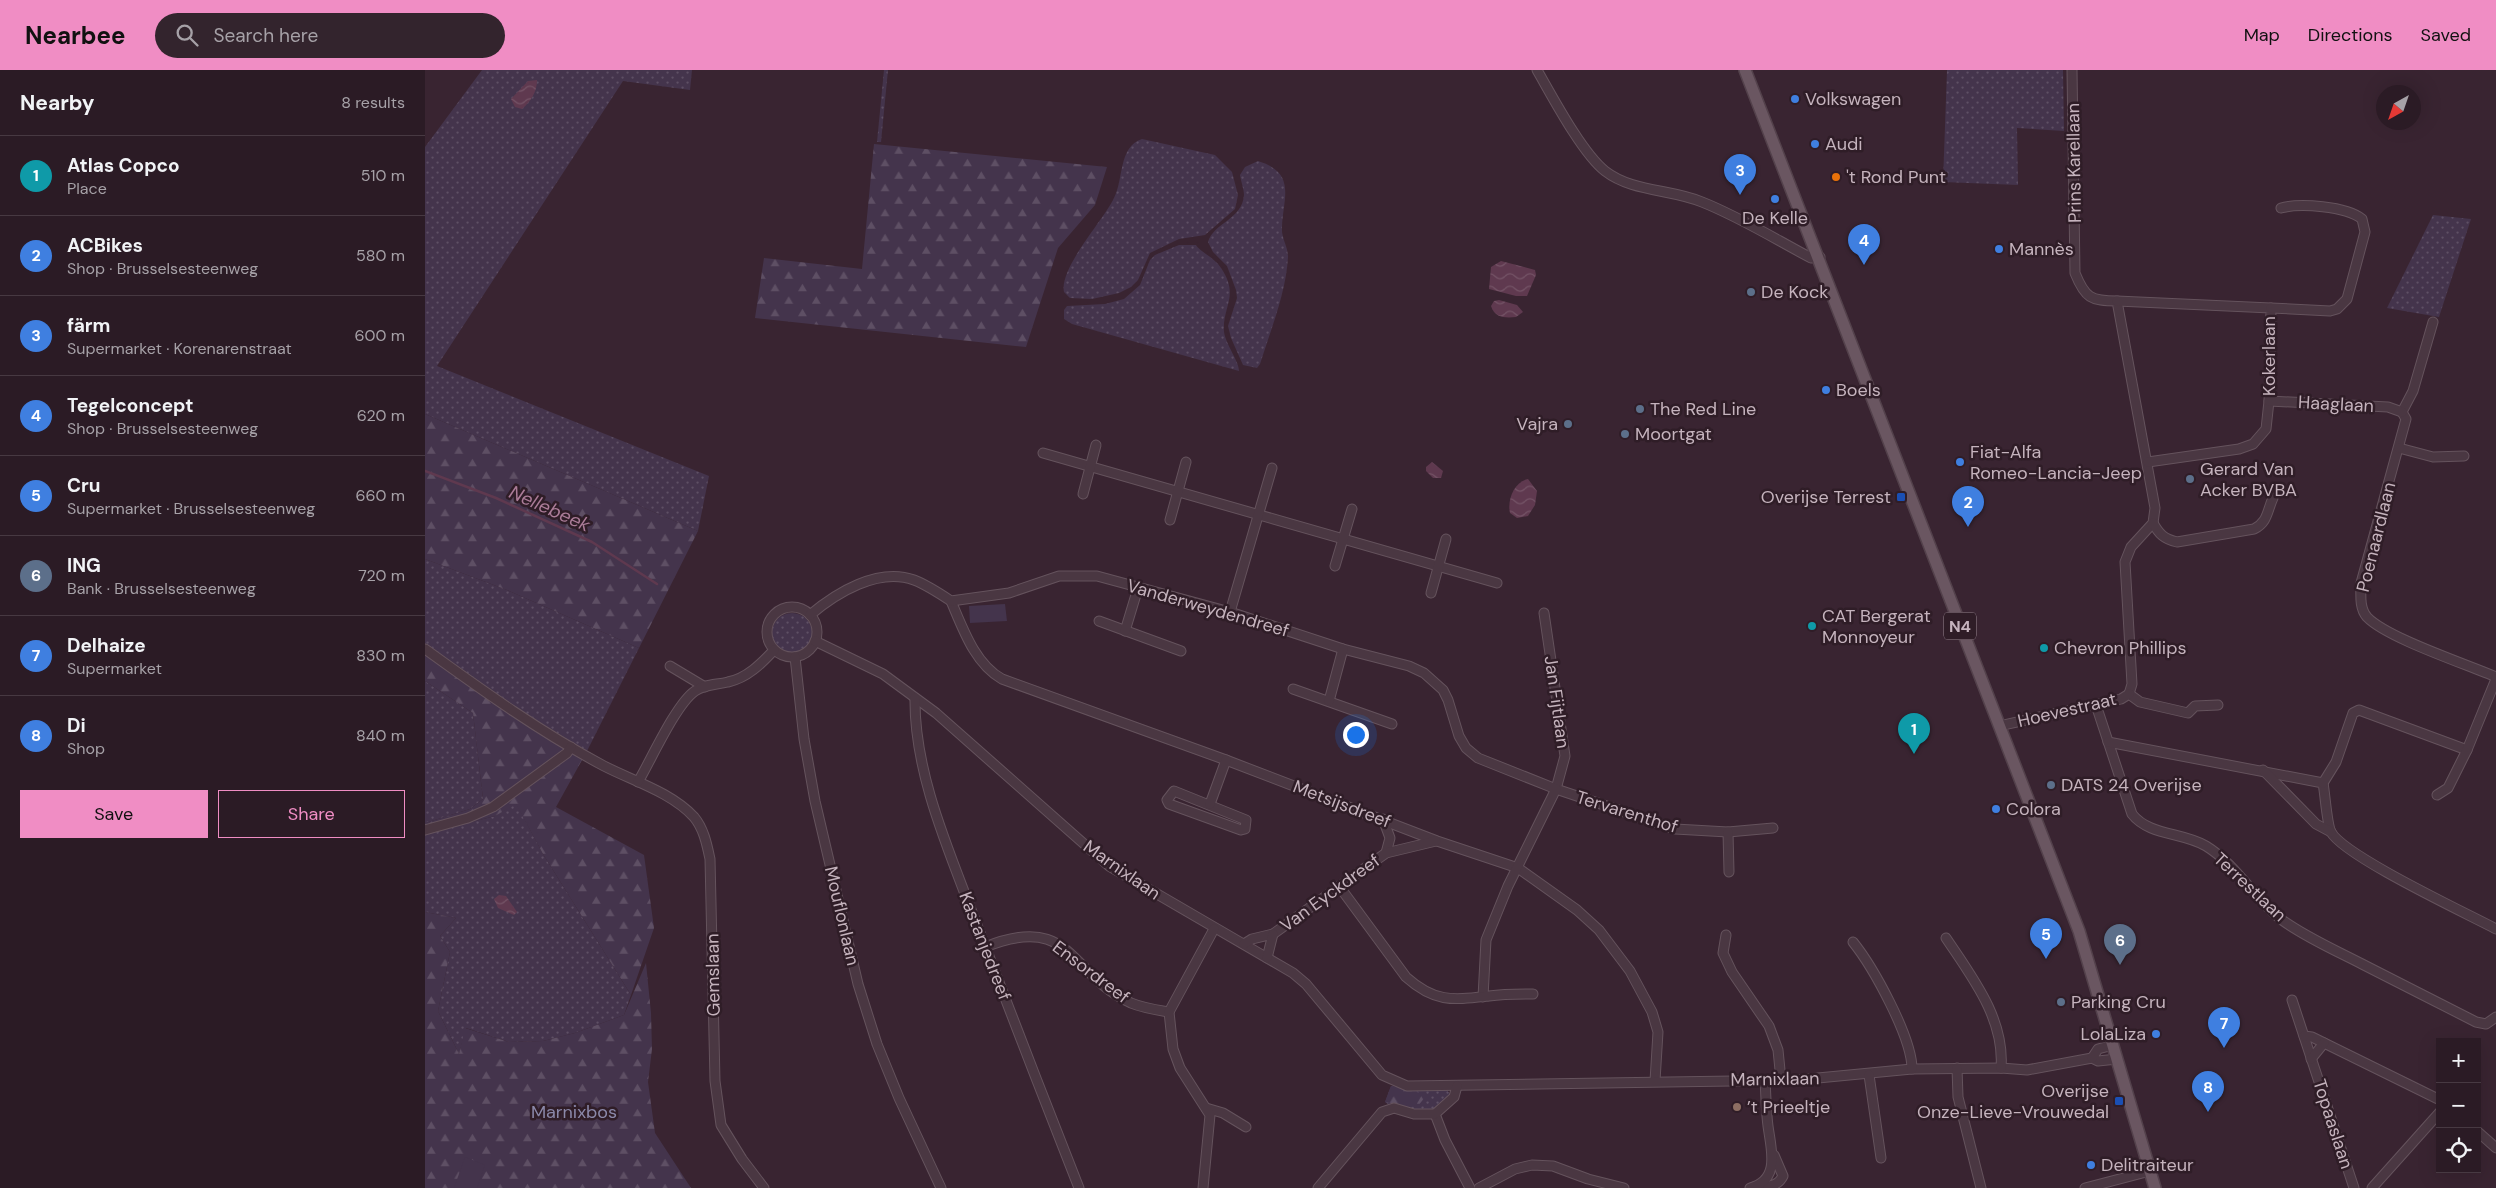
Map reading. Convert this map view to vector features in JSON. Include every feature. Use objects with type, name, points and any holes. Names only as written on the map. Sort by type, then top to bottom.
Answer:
[{"type":"main road","name":"N4","points":[[1745,70],[1820,258],[2079,931],[2155,1188]]},
{"type":"street","points":[[1537,70],[1592,158],[1612,176],[1631,184],[1703,202],[1811,258],[1820,258]]},
{"type":"street","name":"Prins Karellaan","points":[[2072,70],[2075,273],[2081,289],[2089,297],[2100,301],[2117,302]]},
{"type":"street","points":[[2271,308],[2330,311],[2343,304],[2347,299],[2365,232],[2361,219],[2348,211],[2296,204],[2281,208]]},
{"type":"street","points":[[2117,302],[2155,508],[2153,523],[2131,547],[2125,562],[2132,684],[2129,694]]},
{"type":"street","name":"Kokerlaan","points":[[2117,302],[2271,308],[2269,401],[2266,429],[2258,440],[2247,447],[2148,462]]},
{"type":"street","name":"Poenaardlaan","points":[[2433,322],[2413,391],[2402,412],[2406,419],[2361,583],[2361,601],[2366,616],[2389,632],[2496,678]]},
{"type":"street","name":"Haaglaan","points":[[2269,401],[2389,407],[2402,412]]},
{"type":"street","points":[[1083,494],[1096,445]]},
{"type":"street","points":[[2399,448],[2433,457],[2464,456]]},
{"type":"street","points":[[1043,453],[1497,583]]},
{"type":"street","points":[[1170,520],[1186,462]]},
{"type":"street","points":[[1230,612],[1271,468]]},
{"type":"street","points":[[2153,523],[2159,533],[2167,540],[2177,542],[2254,529],[2262,524],[2267,517],[2273,498]]},
{"type":"street","points":[[1335,566],[1352,508]]},
{"type":"street","points":[[1431,593],[1446,539]]},
{"type":"street","points":[[810,615],[826,602],[852,587],[888,576],[913,579],[934,589],[951,601]]},
{"type":"street","name":"Vanderweydendreef","points":[[951,601],[1009,593],[1059,576],[1097,576],[1230,612],[1343,649],[1409,666],[1424,673],[1443,690],[1448,700],[1454,725],[1466,748],[1478,758],[1556,789]]},
{"type":"street","points":[[1125,630],[1138,588]]},
{"type":"street","name":"Metsijsdreef","points":[[951,601],[974,649],[991,673],[1002,679],[1226,760],[1437,841],[1518,868],[1563,900],[1599,930],[1630,971],[1653,1012],[1658,1032],[1655,1081]]},
{"type":"street","points":[[791,607],[801,609],[810,615],[816,625],[815,641],[809,651],[795,657],[785,657],[774,650],[767,639],[769,622],[775,614],[791,607]]},
{"type":"street","name":"Jan Fijtlaan","points":[[1544,613],[1565,756],[1556,789]]},
{"type":"street","points":[[1099,622],[1181,651]]},
{"type":"street","name":"Marnixlaan","points":[[815,641],[883,674],[936,713],[1109,866],[1267,958],[1306,984],[1382,1075],[1407,1086],[1781,1080],[1869,1075],[1912,1069],[2001,1068],[2027,1070],[2092,1058],[2098,1061],[2117,1059]]},
{"type":"street","name":"Gemslaan","points":[[425,649],[476,686],[571,747],[676,803],[694,817],[705,835],[710,859],[715,1081],[721,1125],[742,1159],[764,1188]]},
{"type":"street","points":[[1329,700],[1343,649]]},
{"type":"street","points":[[638,782],[682,706],[693,693],[705,686],[730,682],[748,674],[774,650]]},
{"type":"street","name":"Mouflonlaan","points":[[795,657],[804,739],[815,801],[857,984],[877,1044],[899,1098],[941,1188]]},
{"type":"street","points":[[670,666],[705,686]]},
{"type":"street","points":[[2437,795],[2448,788],[2467,750],[2496,678]]},
{"type":"street","points":[[1293,689],[1329,700],[1392,724]]},
{"type":"street","name":"Hoevestraat","points":[[1999,726],[2121,699],[2129,694],[2140,702],[2188,713],[2195,706],[2218,705]]},
{"type":"street","name":"Kastanjedreef","points":[[915,698],[914,714],[927,788],[985,947],[1079,1188]]},
{"type":"street","name":"Terrestlaan","points":[[2095,705],[2132,814],[2139,823],[2148,828],[2183,836],[2206,847],[2227,862],[2281,919],[2317,941],[2476,1022],[2486,1024],[2496,1017]]},
{"type":"street","points":[[2331,832],[2323,783],[2335,762],[2353,713],[2359,710],[2467,750]]},
{"type":"street","points":[[2108,742],[2323,783]]},
{"type":"street","points":[[425,830],[468,818],[493,807],[567,752],[571,747]]},
{"type":"street","points":[[1210,804],[1226,760]]},
{"type":"street","points":[[2262,770],[2316,824],[2331,832],[2351,850],[2379,868],[2496,929]]},
{"type":"street","points":[[1483,996],[1486,940],[1507,886],[1518,868],[1556,789]]},
{"type":"street","name":"Tervarenthof","points":[[1556,789],[1675,828],[1728,832],[1773,828]]},
{"type":"street","points":[[1173,791],[1210,804],[1246,820],[1245,829],[1241,830],[1169,804],[1167,800],[1173,791]]},
{"type":"street","name":"Van Eyckdreef","points":[[1383,819],[1390,838],[1387,853]]},
{"type":"street","points":[[1728,832],[1729,872]]},
{"type":"street","name":"Van Eyckdreef","points":[[1243,944],[1252,939],[1273,934],[1387,853],[1437,841]]},
{"type":"street","points":[[1339,886],[1406,977],[1419,989],[1430,995],[1448,1000],[1483,996],[1533,994]]},
{"type":"street","points":[[1203,1188],[1210,1115],[1175,1055],[1169,1012],[1214,928]]},
{"type":"street","name":"Van Eyckdreef","points":[[1267,958],[1273,934]]},
{"type":"street","name":"Ensordreef","points":[[985,947],[1004,939],[1032,935],[1048,939],[1068,950],[1099,981],[1132,1004],[1169,1012]]},
{"type":"street","points":[[1726,935],[1723,953],[1732,972],[1769,1026],[1778,1050],[1781,1080]]},
{"type":"street","points":[[1946,938],[1980,989],[1993,1018],[2003,1053],[2001,1068]]},
{"type":"street","points":[[1853,942],[1870,966],[1891,1007],[1912,1056],[1912,1069]]},
{"type":"street","name":"Topaaslaan","points":[[2291,1000],[2354,1188]]},
{"type":"street","points":[[2304,1036],[2312,1037],[2436,1098]]},
{"type":"street","name":"Topaaslaan","points":[[2311,1059],[2324,1043]]},
{"type":"street","name":"Marnixlaan","points":[[2092,1058],[2098,1049],[2113,1044]]},
{"type":"street","points":[[1957,1068],[1958,1097],[1981,1188]]},
{"type":"street","points":[[1869,1075],[1881,1158]]},
{"type":"street","points":[[1752,1188],[1776,1186],[1783,1176],[1773,1153],[1768,1125],[1765,1080]]},
{"type":"street","points":[[1318,1188],[1382,1112],[1394,1108],[1414,1114],[1435,1114],[1454,1098],[1457,1086]]},
{"type":"street","points":[[1206,1108],[1223,1113],[1246,1127]]},
{"type":"street","points":[[1435,1114],[1445,1140],[1470,1188]]},
{"type":"street","points":[[2372,1188],[2436,1116]]},
{"type":"street","points":[[2481,1135],[2496,1148]]},
{"type":"street","points":[[1752,1188],[1766,1178],[1772,1166],[1773,1153]]},
{"type":"street","points":[[1479,1188],[1515,1170],[1532,1164],[1553,1166],[1588,1179],[1624,1188]]},
{"type":"street","points":[[2085,1188],[2150,1172]]},
{"type":"green space","points":[[482,70],[692,70],[690,90],[623,81],[437,366],[709,476],[698,531],[425,414],[425,147]]},
{"type":"green space","points":[[884,70],[888,70],[881,142],[877,142]]},
{"type":"green space","points":[[1947,70],[2063,70],[2064,131],[2017,128],[2018,185],[1943,182]]},
{"type":"green space","points":[[1142,139],[1215,155],[1232,172],[1238,195],[1235,209],[1205,235],[1179,239],[1150,253],[1138,280],[1131,287],[1119,293],[1092,299],[1070,298],[1064,292],[1064,282],[1068,270],[1114,198],[1125,156],[1134,143]]},
{"type":"green space","points":[[874,144],[1107,167],[1095,205],[1058,248],[1026,347],[755,318],[764,258],[862,269]]},
{"type":"green space","points":[[1258,161],[1278,172],[1283,180],[1285,197],[1282,231],[1288,257],[1281,297],[1260,364],[1257,368],[1243,365],[1231,338],[1228,326],[1237,298],[1236,290],[1227,266],[1213,252],[1208,242],[1211,235],[1238,210],[1244,195],[1240,175],[1245,167]]},
{"type":"green space","points":[[2433,215],[2471,219],[2439,317],[2387,308]]},
{"type":"green space","points":[[1179,245],[1196,245],[1218,264],[1227,278],[1230,294],[1225,315],[1224,332],[1239,371],[1072,324],[1064,319],[1064,310],[1067,306],[1105,304],[1124,299],[1140,285],[1150,260],[1155,255]]},
{"type":"green space","points":[[425,414],[698,531],[639,648],[507,590],[425,559]]},
{"type":"green space","points":[[425,559],[507,590],[639,648],[587,751],[481,687],[425,646]]},
{"type":"green space","points":[[1005,604],[1007,621],[970,623],[969,606]]},
{"type":"green space","points":[[788,613],[796,613],[803,616],[809,622],[812,633],[809,644],[803,650],[796,653],[788,653],[781,650],[775,644],[772,637],[772,629],[775,622],[781,616]]},
{"type":"green space","points":[[425,646],[481,687],[587,751],[556,807],[644,855],[654,928],[631,995],[543,854],[516,804],[495,816],[425,834],[425,823],[470,809],[483,799],[473,713],[425,681]]},
{"type":"green space","points":[[425,681],[473,713],[483,799],[470,809],[425,823]]},
{"type":"green space","points":[[516,803],[543,854],[631,995],[624,1015],[575,1033],[543,1041],[509,1042],[466,1028],[459,1054],[438,1011],[450,952],[440,936],[456,918],[425,912],[425,834],[495,816]]},
{"type":"green space","name":"Marnixbos","points":[[425,912],[456,918],[440,936],[450,952],[438,1011],[459,1054],[465,1028],[509,1042],[543,1041],[575,1033],[624,1015],[646,963],[651,1013],[652,1049],[648,1082],[655,1133],[691,1188],[425,1188]]},
{"type":"green space","points":[[1391,1086],[1430,1091],[1447,1090],[1451,1095],[1441,1105],[1428,1110],[1420,1111],[1397,1108],[1385,1102]]},
{"type":"green space","points":[[1391,1086],[1425,1094],[1425,1097],[1418,1106],[1411,1107],[1385,1102]]},
{"type":"green space","points":[[465,1157],[485,1165],[477,1188],[454,1188]]},
{"type":"water","points":[[537,80],[535,92],[528,103],[522,109],[515,107],[511,99],[528,81]]},
{"type":"water","points":[[1501,261],[1535,270],[1536,275],[1527,296],[1516,296],[1489,289],[1491,267]]},
{"type":"water","points":[[1499,300],[1517,305],[1523,312],[1516,317],[1498,315],[1491,306],[1494,301]]},
{"type":"water","points":[[1432,462],[1443,471],[1441,478],[1433,478],[1426,471],[1426,467]]},
{"type":"water","points":[[1528,479],[1537,491],[1535,505],[1528,516],[1517,518],[1510,513],[1511,497],[1515,488]]},
{"type":"water","points":[[499,895],[506,896],[517,912],[514,915],[498,908],[494,899]]},
{"type":"waterway","name":"Nellebeek","points":[[425,471],[496,498],[592,542],[657,584]]},
{"type":"place","name":"Volkswagen","points":[[1795,99]]},
{"type":"place","name":"Audi","points":[[1815,144]]},
{"type":"place","name":"'t Rond Punt","points":[[1836,177]]},
{"type":"place","name":"färm","points":[[1740,195]]},
{"type":"place","name":"De Kelle","points":[[1775,199]]},
{"type":"place","name":"Mannès","points":[[1999,249]]},
{"type":"place","name":"Tegelconcept","points":[[1864,265]]},
{"type":"place","name":"De Kock","points":[[1751,292]]},
{"type":"place","name":"Boels","points":[[1826,390]]},
{"type":"place","name":"The Red Line","points":[[1640,409]]},
{"type":"place","name":"Vajra","points":[[1568,424]]},
{"type":"place","name":"Moortgat","points":[[1625,434]]},
{"type":"place","name":"Fiat-Alfa Romeo-Lancia-Jeep","points":[[1960,462]]},
{"type":"place","name":"Gerard Van Acker BVBA","points":[[2190,479]]},
{"type":"place","name":"Overijse Terrest","points":[[1901,497]]},
{"type":"place","name":"ACBikes","points":[[1968,527]]},
{"type":"place","name":"CAT Bergerat Monnoyeur","points":[[1812,626]]},
{"type":"place","name":"Chevron Phillips","points":[[2044,648]]},
{"type":"place","name":"Atlas Copco","points":[[1914,754]]},
{"type":"place","name":"DATS 24 Overijse","points":[[2051,785]]},
{"type":"place","name":"Colora","points":[[1996,809]]},
{"type":"place","name":"Cru","points":[[2046,959]]},
{"type":"place","name":"ING","points":[[2120,965]]},
{"type":"place","name":"Parking Cru","points":[[2061,1002]]},
{"type":"place","name":"LolaLiza","points":[[2156,1034]]},
{"type":"place","name":"Delhaize","points":[[2224,1048]]},
{"type":"place","name":"Overijse Onze-Lieve-Vrouwedal","points":[[2119,1101]]},
{"type":"place","name":"’t Prieeltje","points":[[1737,1107]]},
{"type":"place","name":"Di","points":[[2208,1112]]},
{"type":"place","name":"Delitraiteur","points":[[2091,1165]]}]
